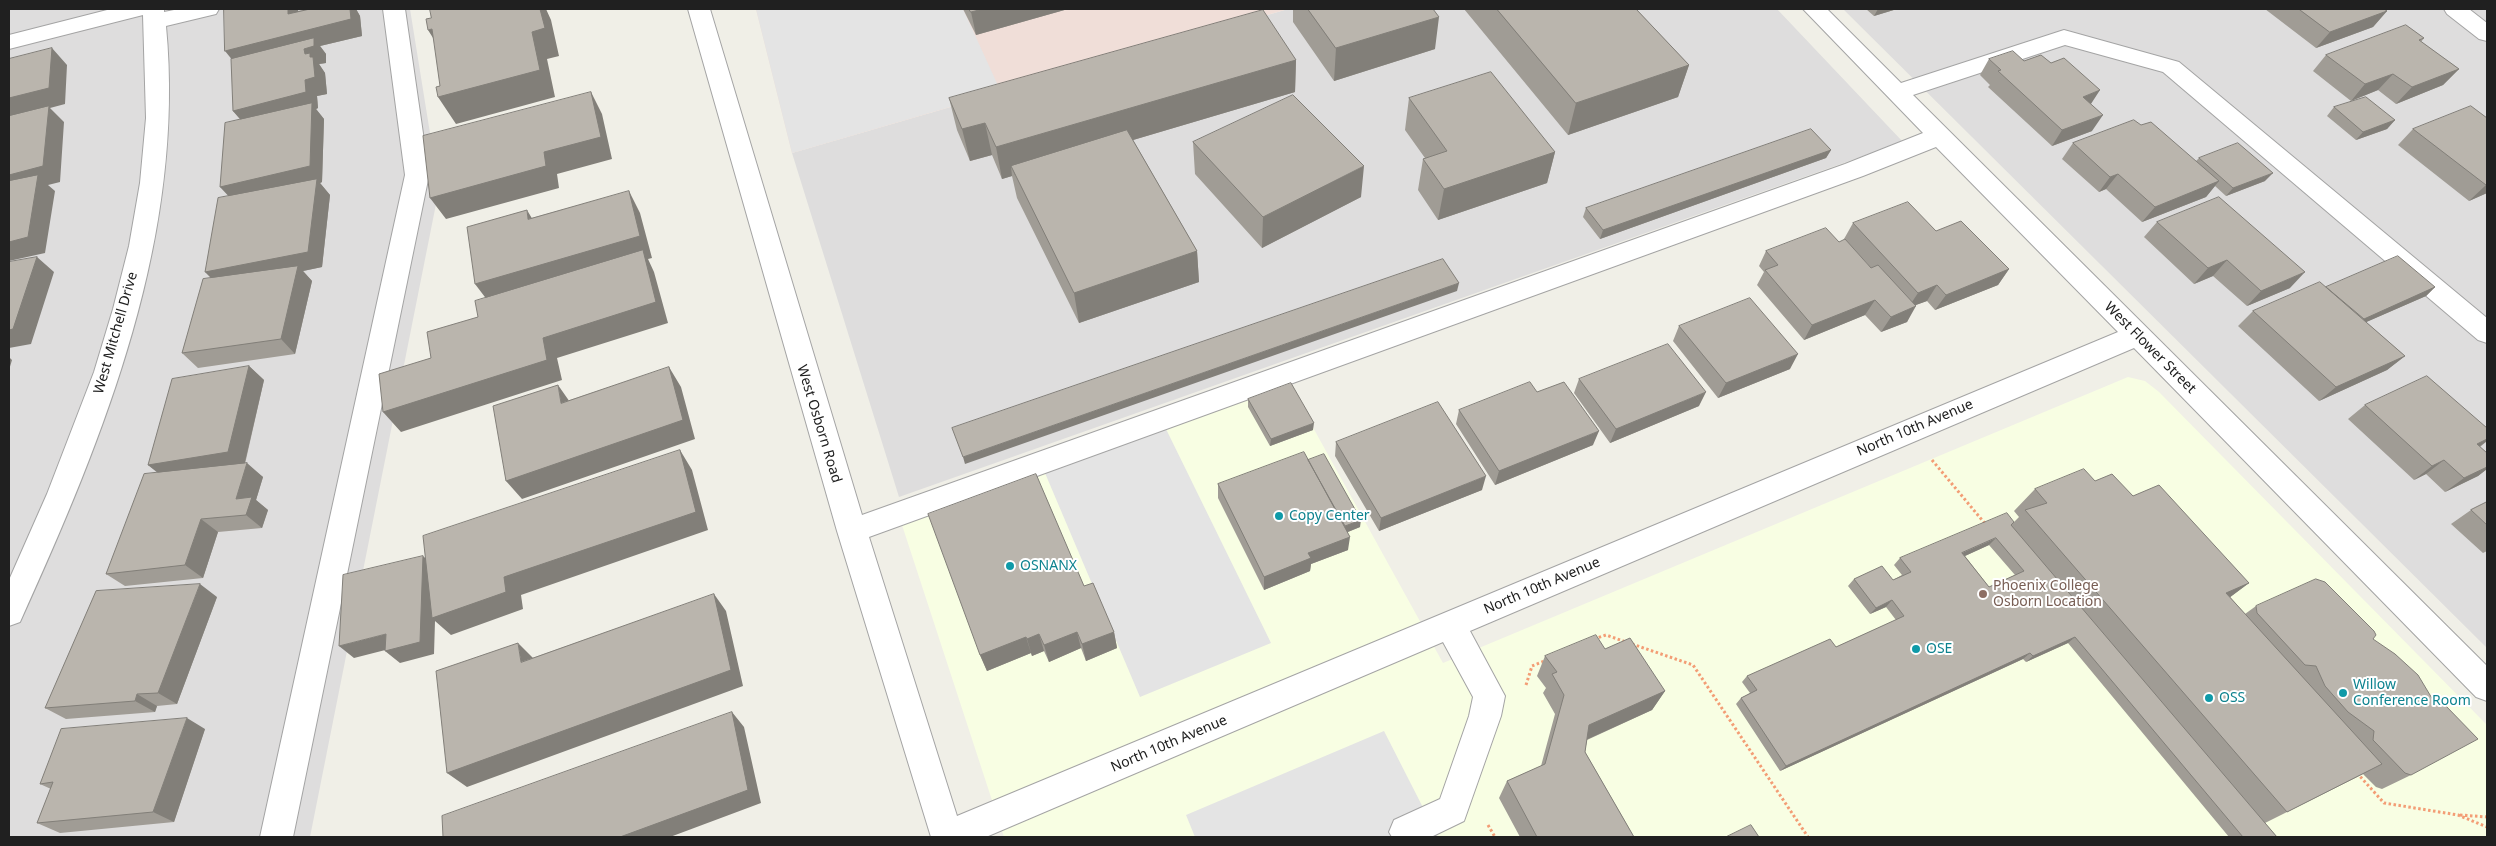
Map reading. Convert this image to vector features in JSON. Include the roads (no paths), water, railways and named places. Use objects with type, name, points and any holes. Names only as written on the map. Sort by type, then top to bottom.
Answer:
[{"type":"street","points":[[9,42],[148,13],[208,9]]},
{"type":"street","points":[[276,837],[417,175],[394,9]]},
{"type":"street","name":"West Osborn Road","points":[[699,9],[734,139],[852,531],[947,837]]},
{"type":"street","name":"West Flower Street","points":[[1814,9],[2487,687]]},
{"type":"street","points":[[2455,9],[2487,34]]},
{"type":"street","name":"West Mitchell Drive","points":[[9,612],[52,517],[89,423],[122,324],[144,232],[158,118],[148,13]]},
{"type":"street","points":[[1896,92],[2064,37],[2171,67],[2487,333]]},
{"type":"street","points":[[852,531],[1807,186],[1940,136]]},
{"type":"street","name":"North 10th Avenue","points":[[947,837],[2138,335]]},
{"type":"street","points":[[1406,832],[1452,810],[1485,716],[1489,696],[1450,625]]},
{"type":"place","name":"Copy Center","points":[[1279,516]]},
{"type":"place","name":"OSNANX","points":[[1010,566]]},
{"type":"place","name":"Phoenix College Osborn Location","points":[[1983,594]]},
{"type":"place","name":"OSE","points":[[1916,649]]},
{"type":"place","name":"Willow Conference Room","points":[[2343,693]]},
{"type":"place","name":"OSS","points":[[2209,698]]}]
